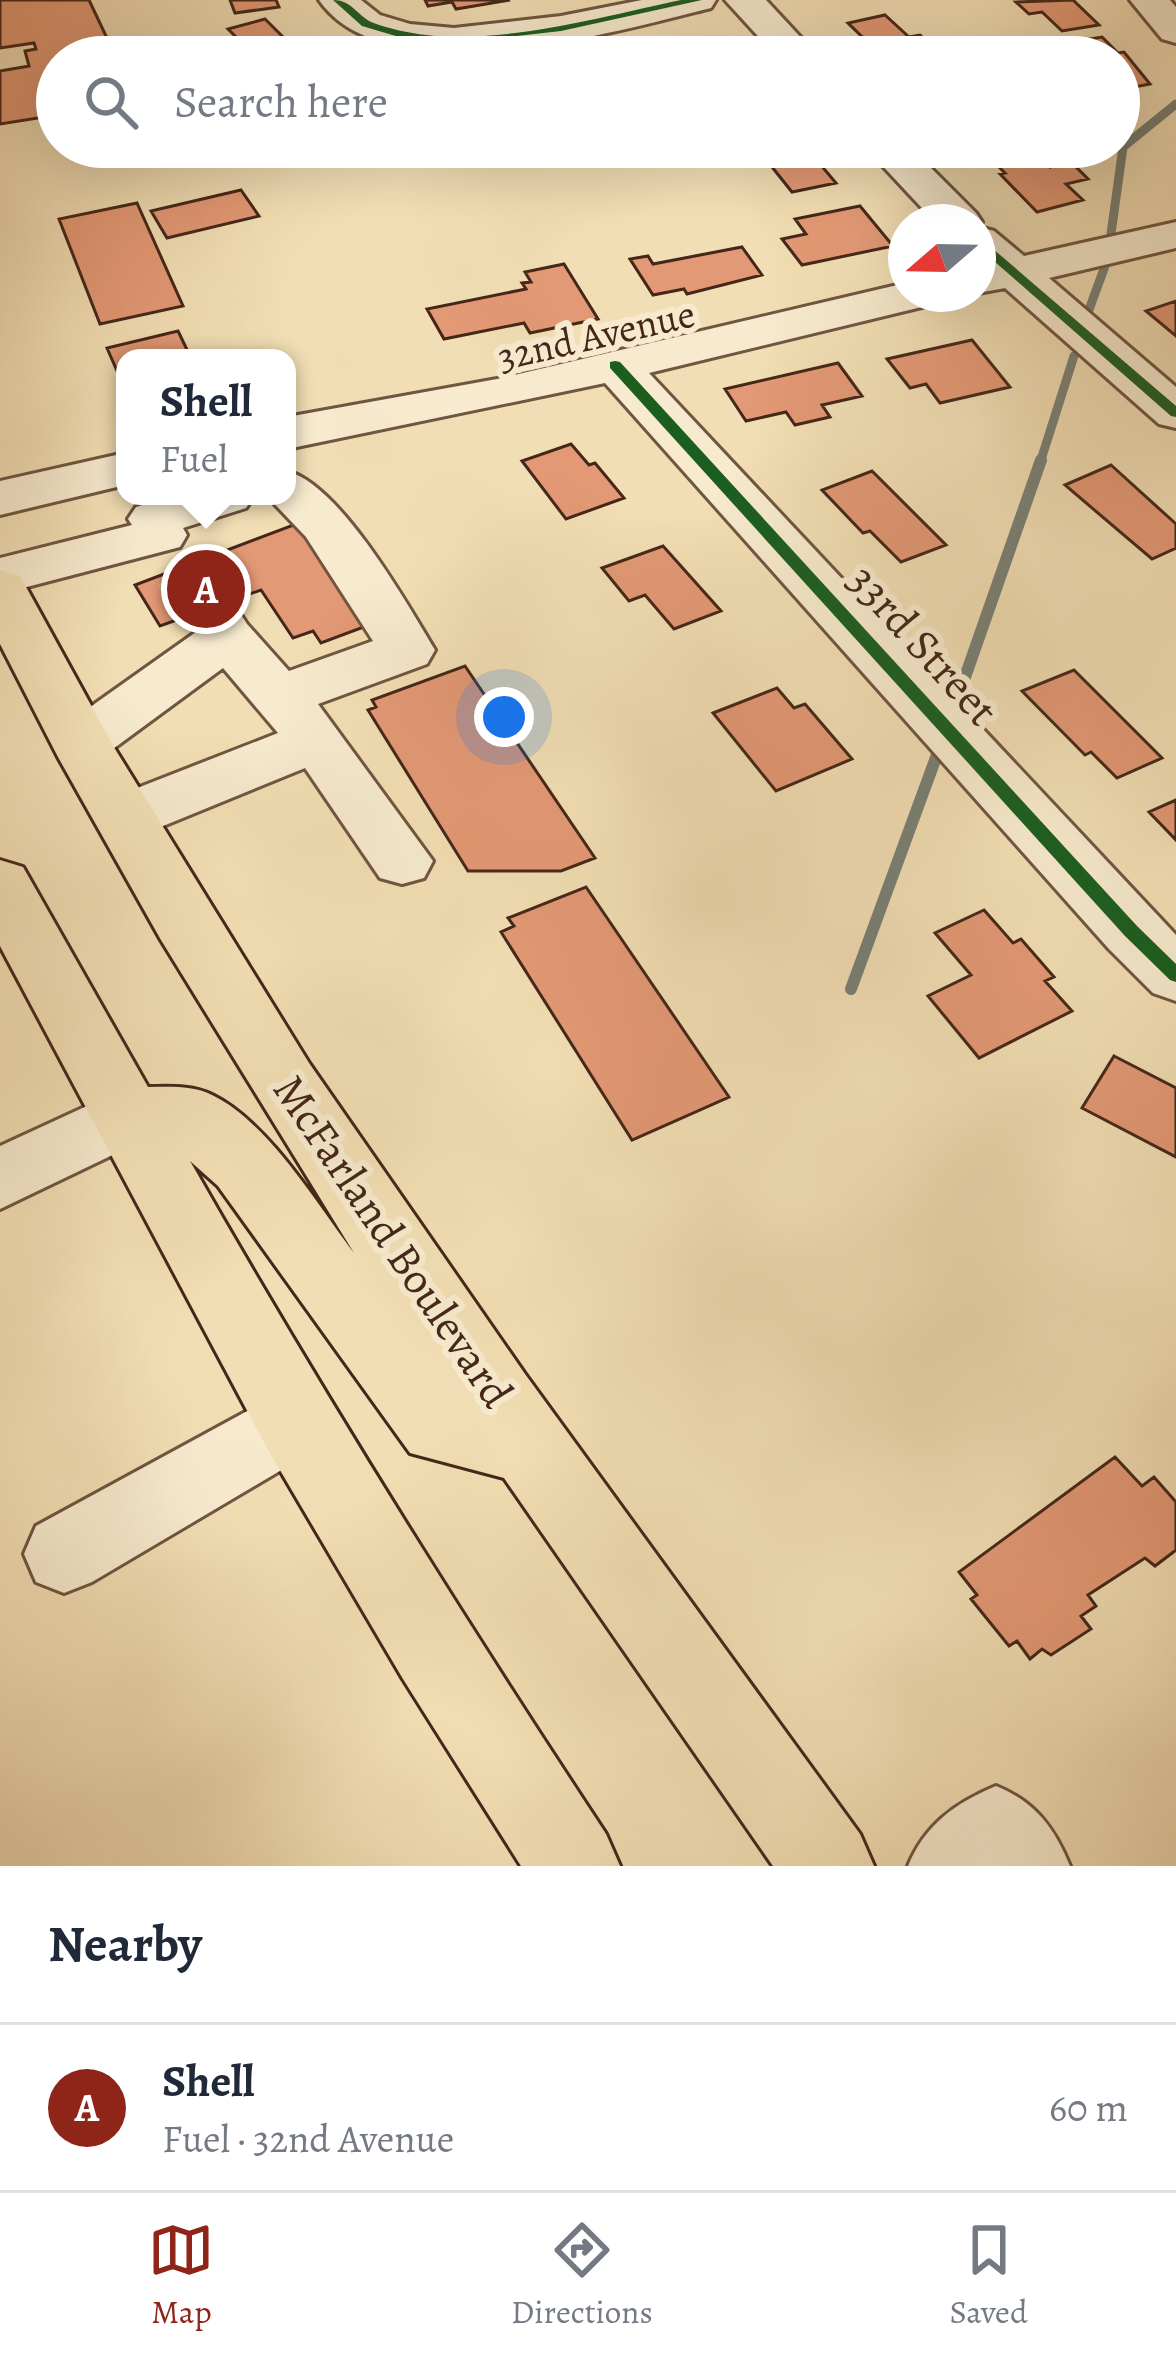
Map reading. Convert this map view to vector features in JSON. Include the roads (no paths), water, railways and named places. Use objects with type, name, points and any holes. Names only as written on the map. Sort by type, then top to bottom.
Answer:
[{"type":"highway","name":"McFarland Boulevard","points":[[0,589],[82,742],[251,1029],[530,1445],[828,1866]]},
{"type":"highway","points":[[0,885],[295,1420],[574,1866]]},
{"type":"highway","points":[[126,1117],[190,1117],[244,1164],[438,1426],[530,1445]]},
{"type":"street","points":[[338,0],[367,28],[408,36]]},
{"type":"street","points":[[494,36],[697,0]]},
{"type":"street","points":[[744,0],[779,36]]},
{"type":"street","points":[[1149,0],[1176,31]]},
{"type":"street","points":[[907,168],[942,204]]},
{"type":"street","points":[[996,263],[1176,236]]},
{"type":"street","points":[[996,270],[1176,413]]},
{"type":"street","name":"32nd Avenue","points":[[296,431],[497,394],[888,301]]},
{"type":"street","name":"33rd Street","points":[[615,365],[1130,931],[1176,975]]},
{"type":"street","points":[[0,498],[116,471]]},
{"type":"street","points":[[280,696],[407,650],[324,525],[296,496]]},
{"type":"street","points":[[82,742],[187,575],[223,505]]},
{"type":"street","points":[[187,575],[317,740],[402,861]]},
{"type":"street","points":[[0,576],[187,575]]},
{"type":"street","points":[[125,817],[317,740]]},
{"type":"street","points":[[0,1179],[126,1117]]},
{"type":"street","points":[[64,1554],[295,1420]]},
{"type":"street","points":[[952,1866],[996,1829],[1026,1866]]},
{"type":"waterway","points":[[1140,133],[1176,104]]},
{"type":"waterway","points":[[1111,234],[1120,168]]},
{"type":"waterway","points":[[1086,318],[1105,266]]},
{"type":"waterway","points":[[1040,461],[1074,356]]},
{"type":"waterway","points":[[957,700],[1040,461]]},
{"type":"waterway","points":[[851,989],[938,752]]},
{"type":"tunnel","points":[[181,569],[210,609]]},
{"type":"place","name":"Shell","points":[[206,589]]}]
